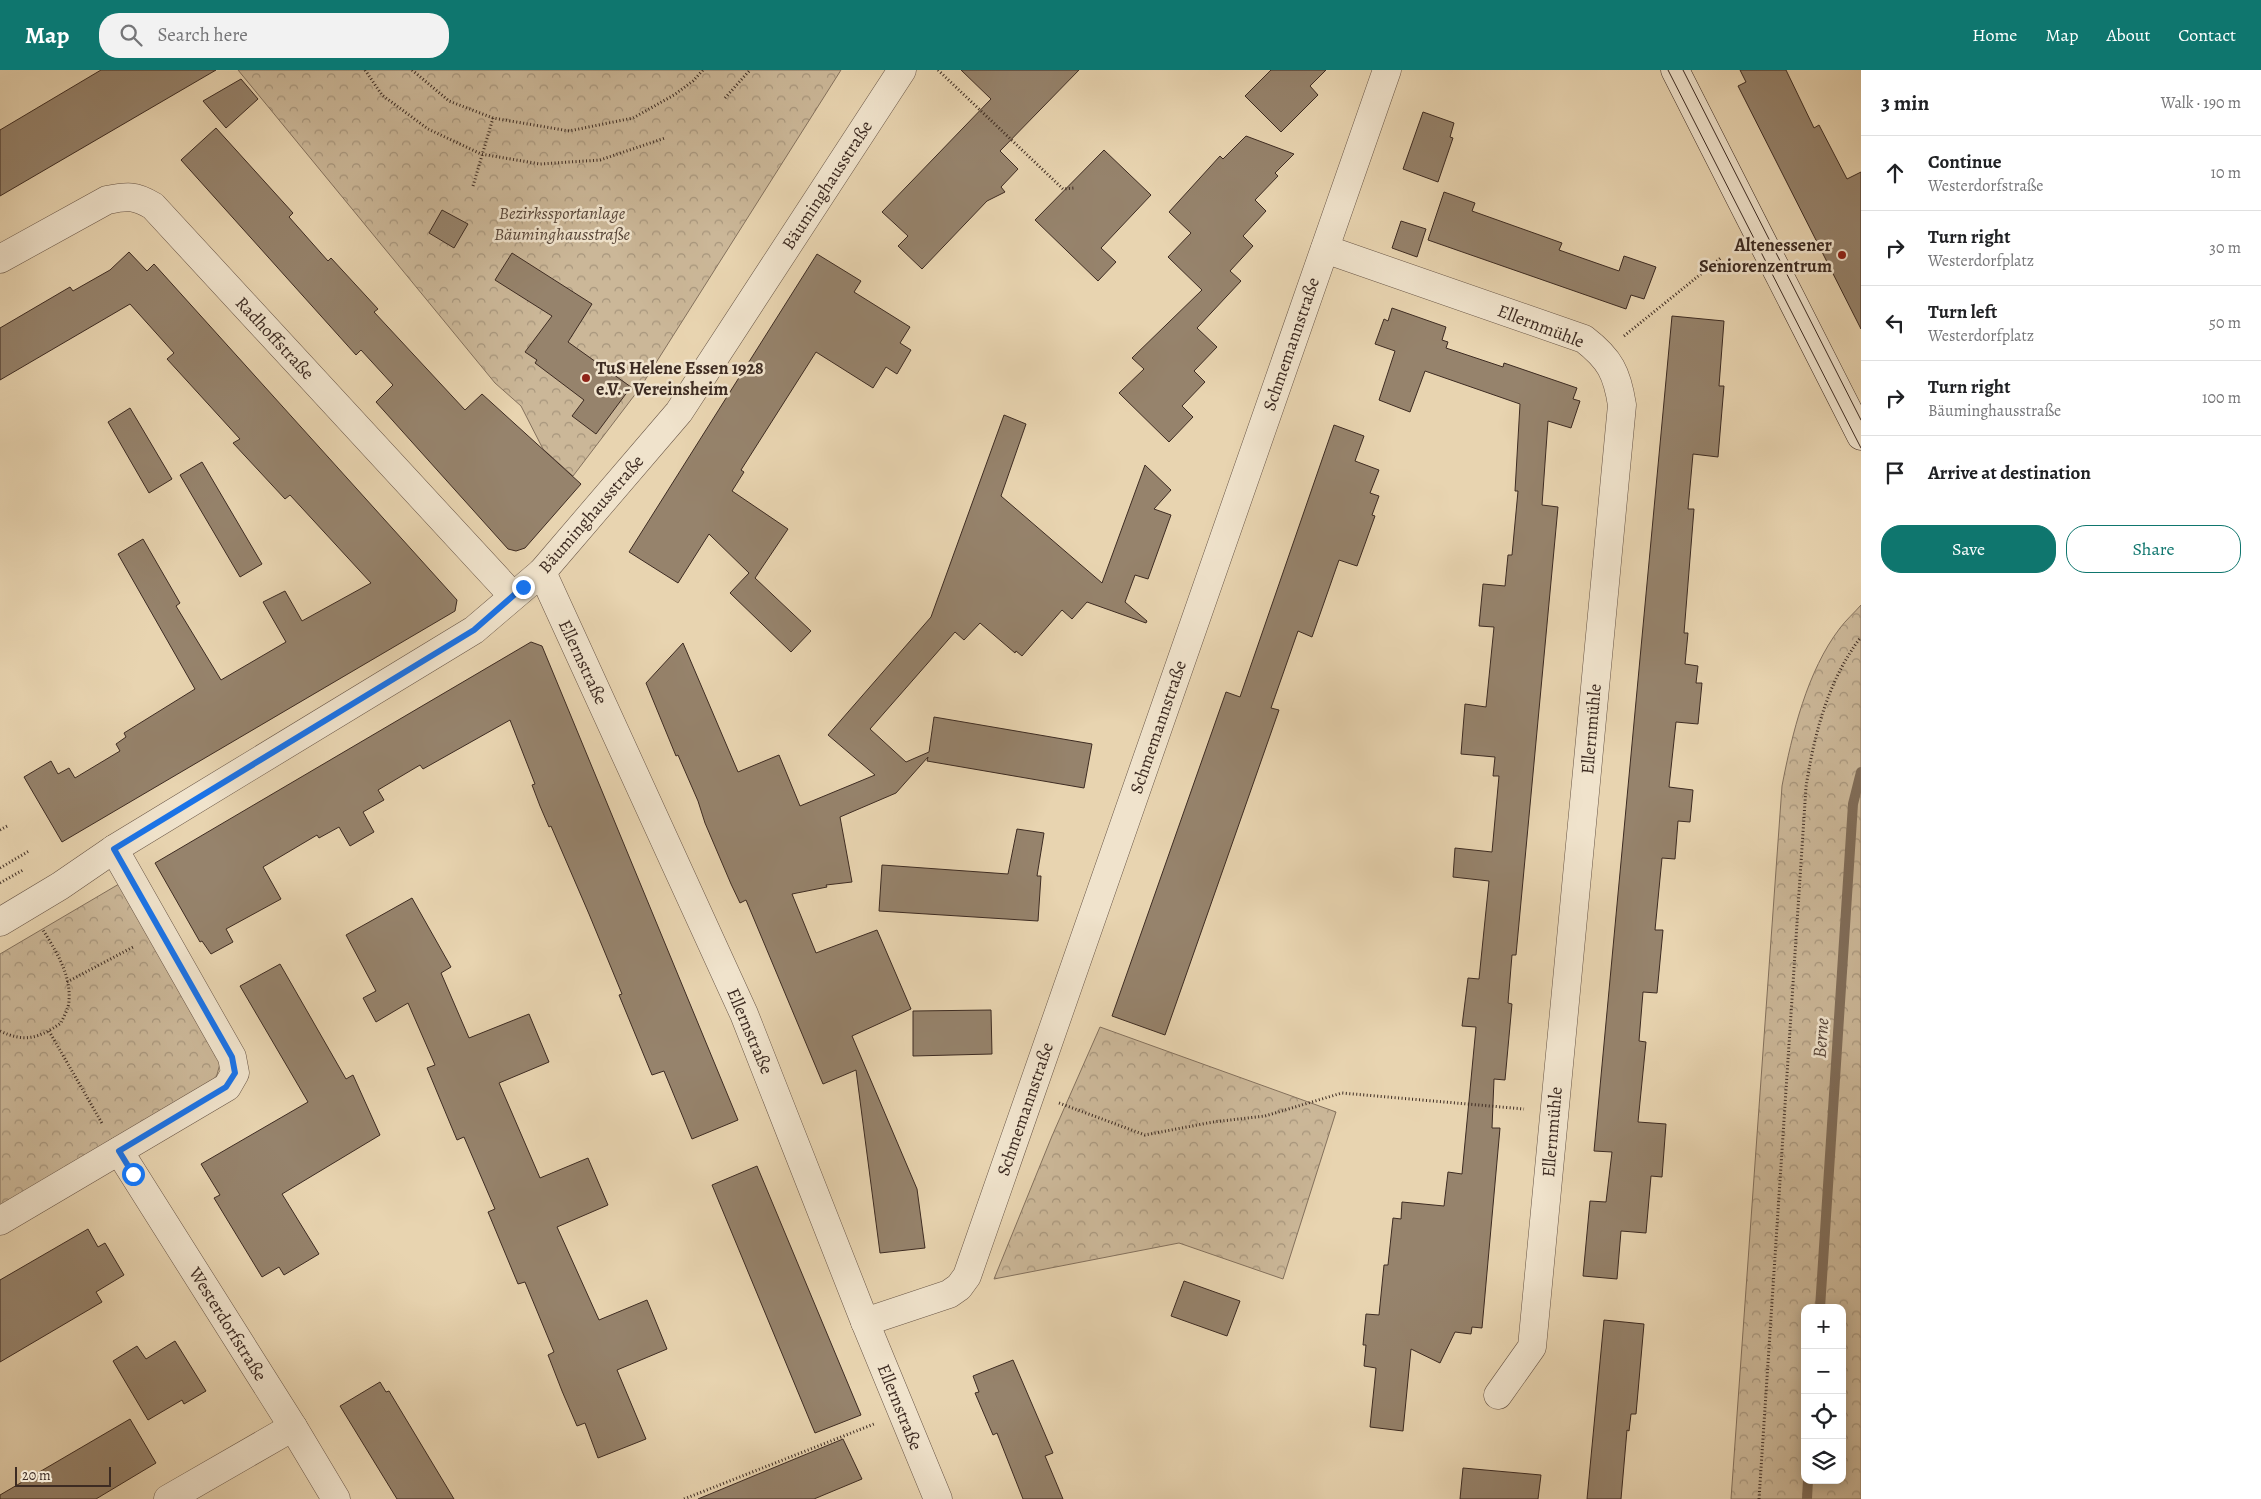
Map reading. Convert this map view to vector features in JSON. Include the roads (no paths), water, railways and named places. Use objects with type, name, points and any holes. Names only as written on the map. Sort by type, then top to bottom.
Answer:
[{"type":"street","name":"Bäuminghausstraße","points":[[0,922],[60,886],[114,849],[474,630],[542,572],[679,412],[902,70]]},
{"type":"street","name":"Schmemannstraße","points":[[865,1322],[949,1294],[959,1287],[967,1276],[1387,70]]},
{"type":"street","points":[[1675,70],[1861,436]]},
{"type":"street","name":"Radhoffstraße","points":[[0,259],[107,200],[123,197],[139,198],[153,206],[513,596]]},
{"type":"street","name":"Ellernmühle","points":[[1324,249],[1584,339],[1602,354],[1612,367],[1619,384],[1622,405],[1532,1347],[1498,1395]]},
{"type":"street","name":"Ellernstraße","points":[[542,572],[744,1014],[865,1322],[938,1499]]},
{"type":"street","points":[[0,1221],[226,1087],[235,1073],[232,1057],[163,932],[114,849]]},
{"type":"street","name":"Westerdorfstraße","points":[[119,1151],[293,1427],[336,1499]]},
{"type":"street","points":[[168,1499],[293,1427]]},
{"type":"waterway","name":"Berne","points":[[1820,1304],[1853,804],[1861,772]]},
{"type":"waterway","name":"Berne","points":[[1807,1499],[1808,1484]]},
{"type":"tram line","points":[[1668,70],[1861,448]]},
{"type":"tram line","points":[[1683,70],[1861,420]]},
{"type":"place","name":"Altenessener Seniorenzentrum","points":[[1842,255]]},
{"type":"place","name":"TuS Helene Essen 1928 e.V. - Vereinsheim","points":[[586,378]]},
{"type":"park label","name":"Bezirkssportanlage Bäuminghausstraße","points":[[562,223]]}]
